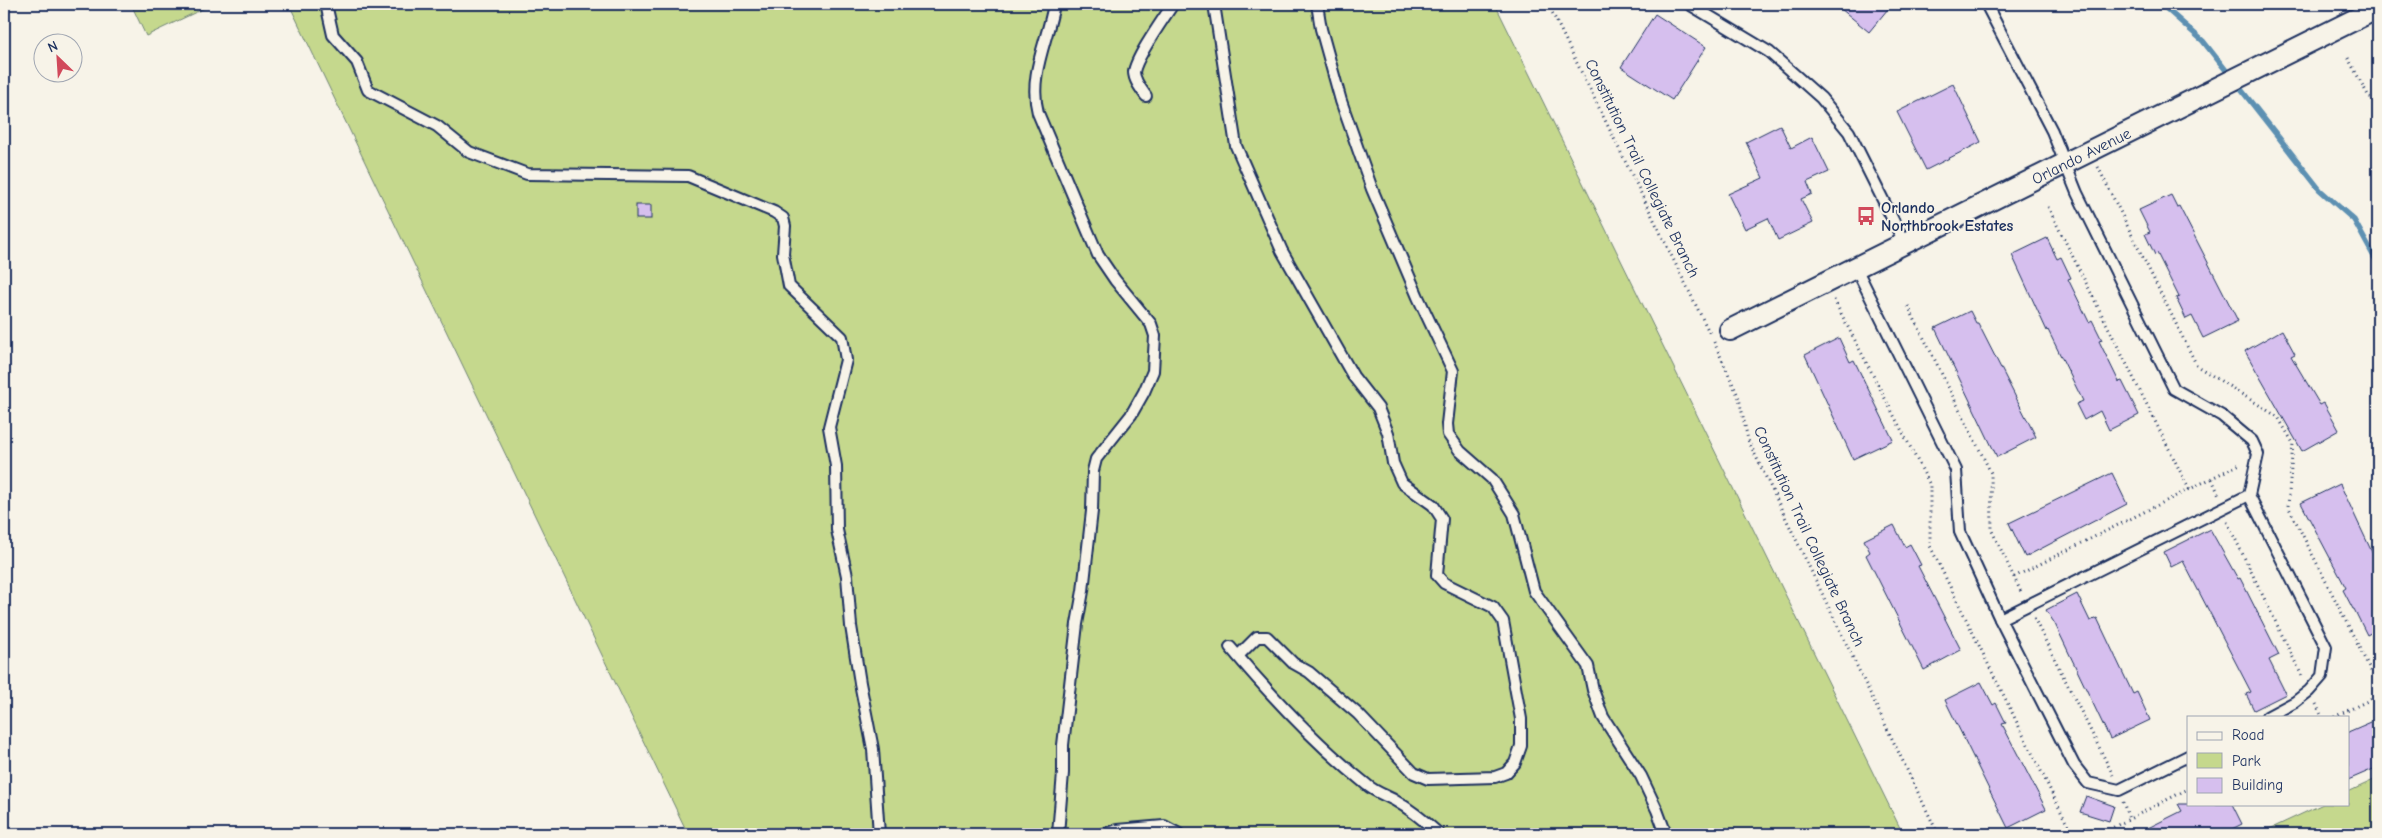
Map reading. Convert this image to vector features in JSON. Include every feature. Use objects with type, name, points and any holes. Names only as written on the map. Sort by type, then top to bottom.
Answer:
[{"type":"street","name":"Orlando Avenue","points":[[1730,330],[2275,60],[2355,11],[2378,8]]},
{"type":"lane","points":[[326,4],[333,35],[357,62],[368,90],[437,126],[469,152],[527,174],[688,176],[774,212],[783,218],[785,226],[782,254],[789,286],[842,337],[846,360],[829,427],[836,466],[837,530],[846,576],[851,626],[860,683],[873,748],[879,834]]},
{"type":"lane","points":[[1054,4],[1035,84],[1035,101],[1038,113],[1098,255],[1115,280],[1151,324],[1155,336],[1153,371],[1144,392],[1131,415],[1098,455],[1093,471],[1092,511],[1064,736],[1058,834]]},
{"type":"lane","points":[[1146,96],[1137,82],[1134,72],[1138,61],[1173,4]]},
{"type":"lane","points":[[1214,4],[1236,146],[1282,251],[1354,376],[1378,408],[1388,433],[1394,463],[1402,483],[1433,505],[1442,519],[1437,574],[1444,583],[1493,607],[1503,620],[1521,719],[1521,746],[1515,763],[1506,773],[1495,777],[1428,779],[1414,773],[1358,714],[1309,672],[1293,663],[1267,637],[1257,637],[1238,656]]},
{"type":"lane","points":[[1317,4],[1321,29],[1341,101],[1372,189],[1418,297],[1453,371],[1447,424],[1448,434],[1460,451],[1492,479],[1514,514],[1534,591],[1588,666],[1593,690],[1603,717],[1641,776],[1666,834]]},
{"type":"lane","points":[[1689,4],[1769,52],[1821,98],[1849,132],[1905,244]]},
{"type":"lane","points":[[1986,4],[2052,132],[2064,165],[2174,388],[2222,416],[2252,441],[2258,454],[2249,495],[2326,647],[2322,676],[2310,691],[2296,702],[2269,716]]},
{"type":"lane","points":[[1856,268],[1956,470],[1960,532],[2000,619],[2074,765],[2088,783],[2119,790],[2187,756]]},
{"type":"lane","points":[[2000,619],[2249,495]]},
{"type":"lane","points":[[1230,647],[1268,688],[1297,724],[1318,744],[1369,787],[1394,800],[1425,821],[1439,834]]},
{"type":"lane","points":[[1104,834],[1117,830],[1164,826],[1179,834]]},
{"type":"path","name":"Constitution Trail Collegiate Branch","points":[[1548,4],[1727,369],[1739,398],[1748,440],[1938,834]]},
{"type":"path","points":[[2348,58],[2369,97],[2378,99]]},
{"type":"path","points":[[2048,207],[2190,491]]},
{"type":"path","points":[[1825,284],[1930,485],[1930,546],[2072,834]]},
{"type":"path","points":[[1908,306],[1991,473],[1992,530],[2119,790],[2129,819]]},
{"type":"path","points":[[2014,577],[2190,491],[2258,454]]},
{"type":"path","points":[[2212,479],[2227,523],[2322,716]]},
{"type":"path","points":[[2336,716],[2378,696]]},
{"type":"path","points":[[2100,834],[2187,790]]},
{"type":"green space","points":[[131,4],[213,4],[146,36]]},
{"type":"green space","points":[[289,4],[1495,4],[1903,834],[688,834]]},
{"type":"green space","points":[[2378,778],[2378,834],[2259,834],[2319,806],[2350,806],[2350,791]]},
{"type":"building","points":[[1835,4],[1892,4],[1869,32]]},
{"type":"building","points":[[1655,14],[1706,47],[1672,100],[1621,67]]},
{"type":"building","points":[[1953,84],[1981,142],[1926,170],[1897,112]]},
{"type":"building","points":[[1780,125],[1791,148],[1812,137],[1829,172],[1807,182],[1812,194],[1801,199],[1813,223],[1778,240],[1768,218],[1745,229],[1728,194],[1763,178],[1746,142]]},
{"type":"building","points":[[2171,195],[2177,207],[2179,206],[2238,321],[2203,338],[2192,316],[2186,319],[2176,298],[2179,297],[2157,253],[2155,255],[2145,234],[2150,232],[2139,210]]},
{"type":"building","points":[[636,205],[651,205],[651,219],[636,219]]},
{"type":"building","points":[[2047,238],[2057,259],[2061,257],[2071,278],[2068,279],[2089,322],[2092,320],[2102,340],[2099,341],[2119,382],[2122,381],[2139,415],[2109,430],[2100,411],[2084,420],[2076,404],[2083,401],[2047,331],[2012,255]]},
{"type":"building","points":[[1970,311],[1976,323],[1978,323],[2036,437],[1997,457],[1935,328]]},
{"type":"building","points":[[2282,330],[2295,354],[2291,356],[2320,405],[2324,403],[2339,430],[2302,451],[2245,351]]},
{"type":"building","points":[[1839,338],[1850,362],[1854,360],[1893,440],[1853,459],[1805,355]]},
{"type":"building","points":[[2112,473],[2127,504],[2025,557],[2009,523]]},
{"type":"building","points":[[2340,484],[2378,565],[2378,629],[2367,635],[2343,590],[2346,588],[2301,503]]},
{"type":"building","points":[[1894,525],[1905,547],[1910,544],[1921,565],[1918,566],[1961,650],[1924,670],[1866,555],[1870,552],[1864,540]]},
{"type":"building","points":[[2210,529],[2238,579],[2240,578],[2279,655],[2269,660],[2286,694],[2254,710],[2246,694],[2251,692],[2183,561],[2171,567],[2164,552]]},
{"type":"building","points":[[2077,594],[2090,621],[2097,618],[2133,694],[2137,692],[2150,720],[2110,739],[2055,624],[2046,610]]},
{"type":"building","points":[[1981,682],[1993,705],[1996,703],[2006,723],[2002,724],[2046,809],[2008,828],[1945,700]]},
{"type":"building","points":[[2378,719],[2378,767],[2350,779],[2350,731]]},
{"type":"building","points":[[2086,796],[2114,806],[2109,821],[2080,812]]},
{"type":"building","points":[[2178,804],[2187,804],[2187,806],[2233,806],[2242,824],[2222,834],[2136,834],[2182,811]]},
{"type":"waterway","points":[[2161,4],[2203,41],[2320,190],[2354,220],[2378,264]]},
{"type":"place","name":"Orlando Northbrook Estates","points":[[1866,216]]}]
